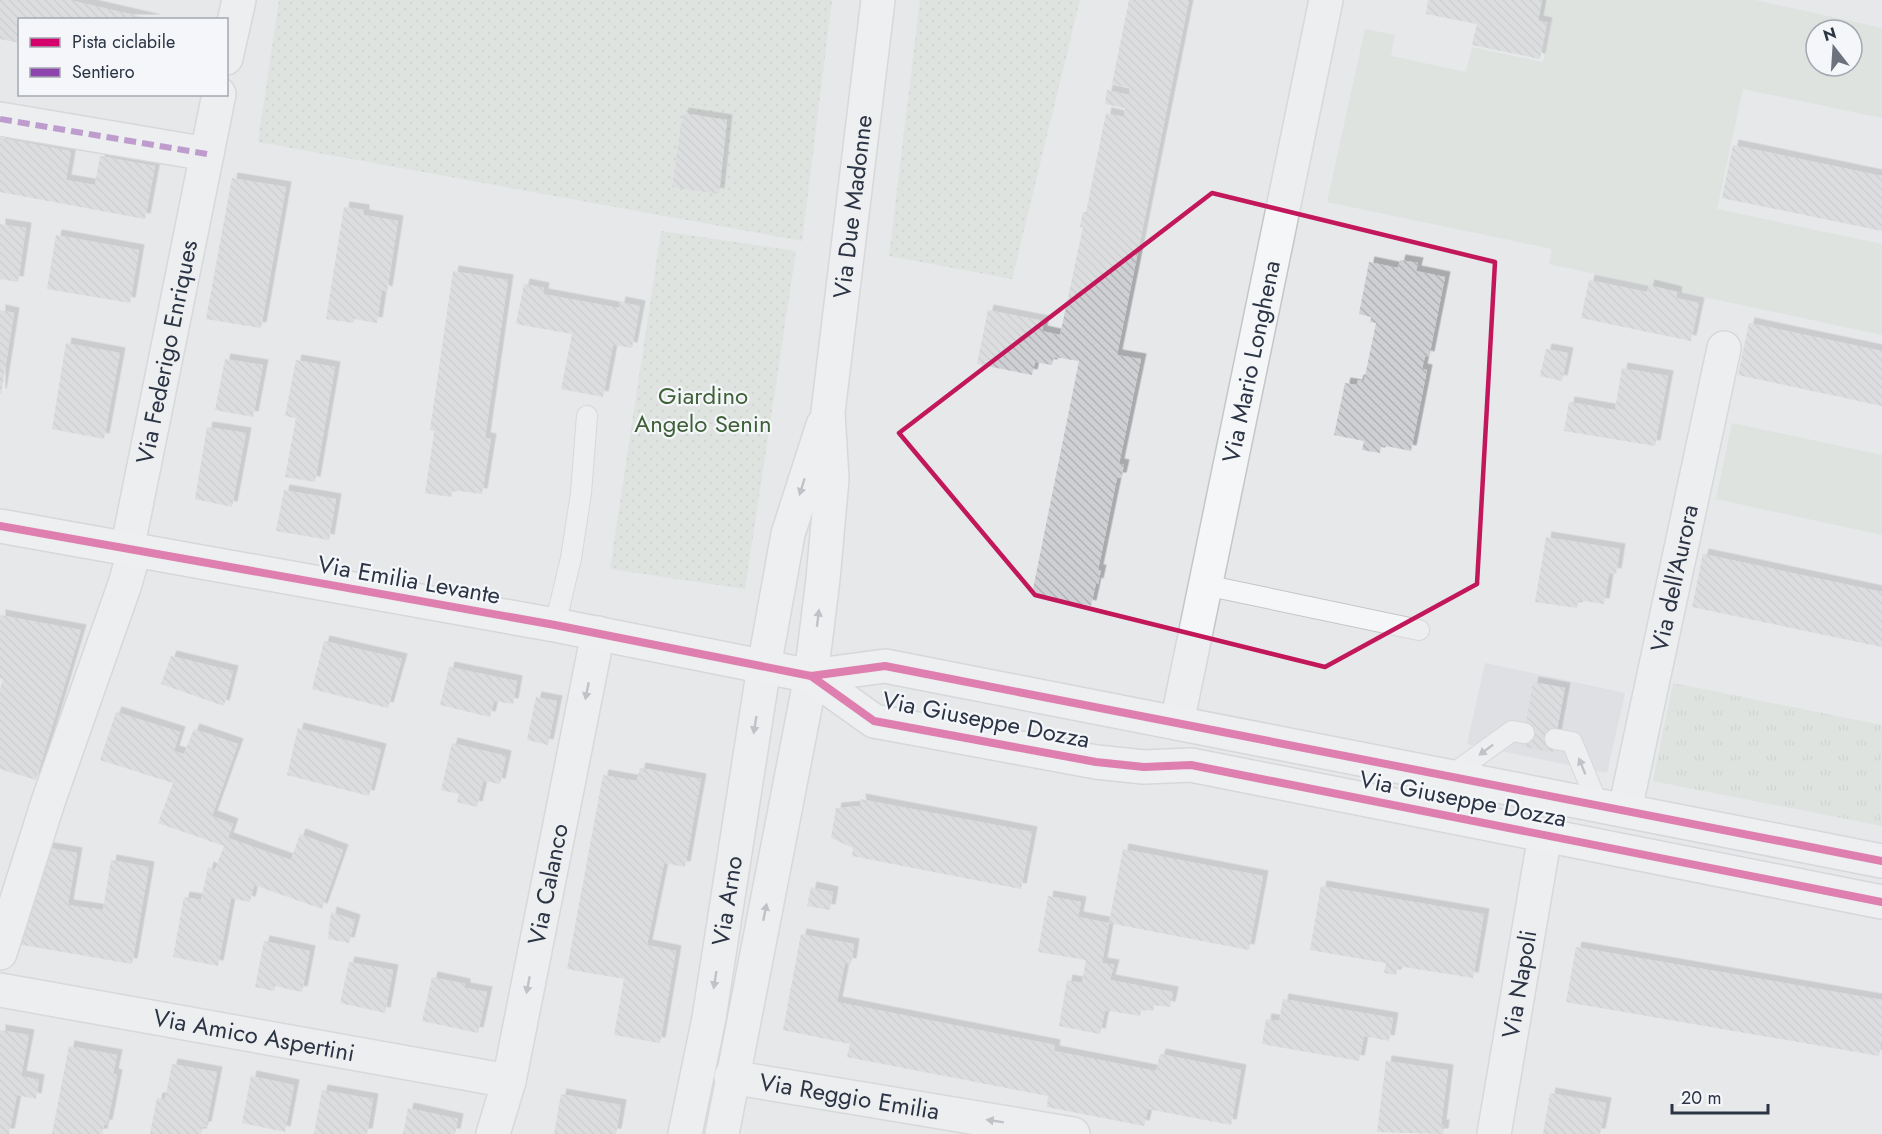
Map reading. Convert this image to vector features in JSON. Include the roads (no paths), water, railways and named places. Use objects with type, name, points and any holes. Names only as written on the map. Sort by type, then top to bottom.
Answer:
[{"type":"main road","name":"Via Due Madonne","points":[[811,676],[832,479],[828,412],[878,0]]},
{"type":"main road","name":"Via Due Madonne","points":[[764,667],[788,534],[828,412]]},
{"type":"main road","name":"Via Emilia Levante","points":[[0,526],[555,625],[811,676]]},
{"type":"main road","name":"Via Giuseppe Dozza","points":[[811,676],[885,666],[1882,861]]},
{"type":"main road","name":"Via Giuseppe Dozza","points":[[811,676],[874,721],[1096,762],[1144,767],[1191,765],[1882,902]]},
{"type":"main road","name":"Via Giuseppe Dozza","points":[[1122,712],[1191,765]]},
{"type":"street","points":[[228,49],[239,0]]},
{"type":"street","name":"Via Mario Longhena","points":[[1177,723],[1326,0]]},
{"type":"street","name":"Via Federigo Enriques","points":[[130,551],[219,96]]},
{"type":"street","points":[[0,119],[207,154]]},
{"type":"street","name":"Via dell'Aurora","points":[[1611,808],[1724,348]]},
{"type":"street","points":[[0,952],[48,802],[125,584],[130,551]]},
{"type":"street","name":"Via Calanco","points":[[493,1134],[508,1081],[598,633]]},
{"type":"street","name":"Via Arno","points":[[685,1134],[709,1018],[764,667]]},
{"type":"street","name":"Via Arno","points":[[722,1134],[731,1077],[811,676]]},
{"type":"street","name":"Via Napoli","points":[[1494,1134],[1545,835]]},
{"type":"street","name":"Via Amico Aspertini","points":[[0,990],[508,1081]]},
{"type":"street","name":"Via Reggio Emilia","points":[[731,1077],[1073,1134]]},
{"type":"lane","points":[[555,625],[581,493],[587,416]]},
{"type":"lane","points":[[1205,585],[1419,630]]},
{"type":"lane","points":[[1450,776],[1512,730],[1524,733]]},
{"type":"lane","points":[[1556,739],[1572,742],[1611,808]]},
{"type":"park label","name":"Giardino Angelo Senin","points":[[703,410]]}]
